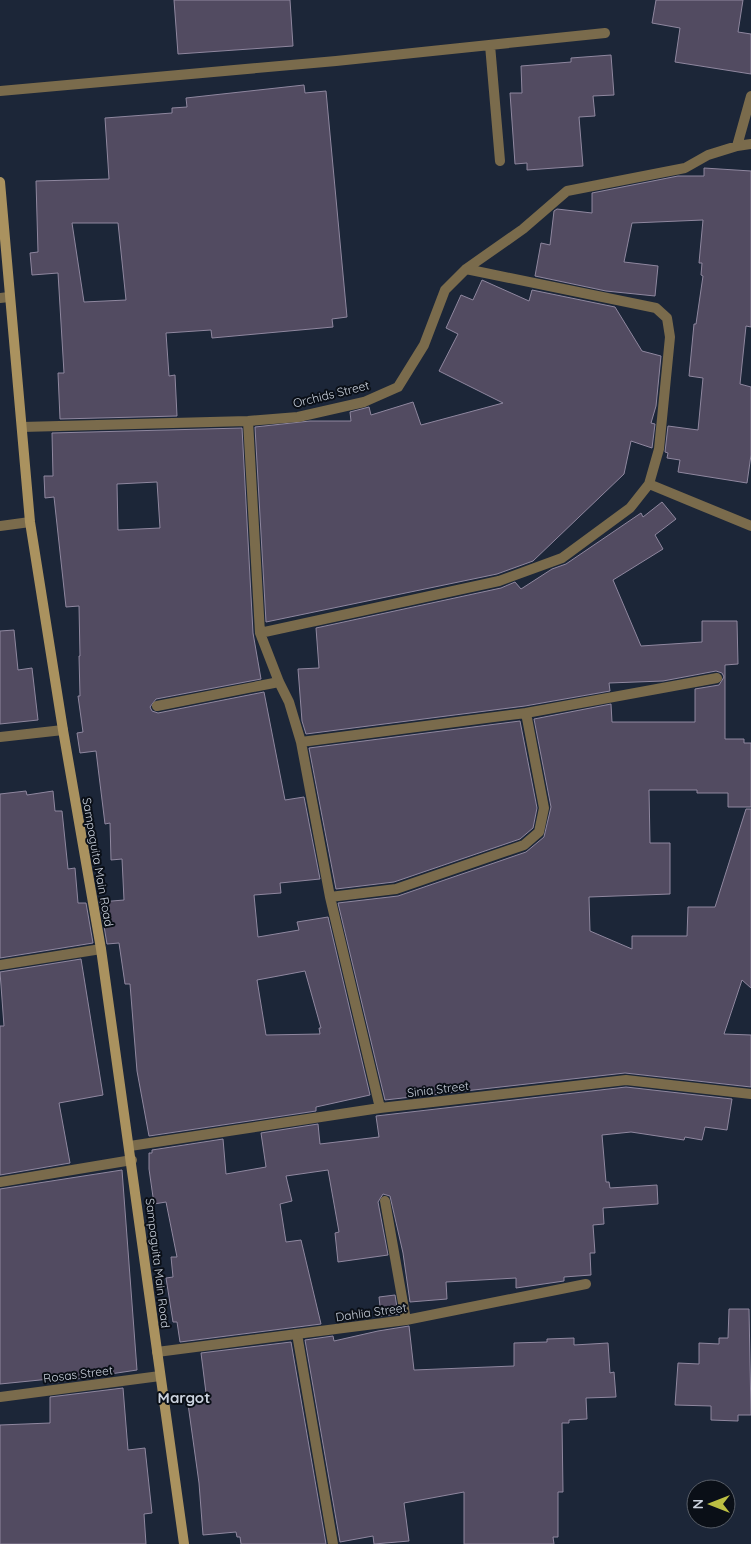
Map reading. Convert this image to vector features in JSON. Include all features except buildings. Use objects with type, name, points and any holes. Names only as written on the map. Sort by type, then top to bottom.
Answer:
[{"type":"street","points":[[0,91],[605,33]]},
{"type":"street","points":[[490,45],[500,161]]},
{"type":"street","points":[[737,146],[751,96]]},
{"type":"street","name":"Orchids Street","points":[[22,427],[248,421],[298,417],[364,402],[398,387],[424,345],[444,290],[466,269],[523,229],[567,191],[684,168],[708,155],[737,146],[751,144]]},
{"type":"street","name":"Sampaguita Main Road","points":[[0,182],[5,297],[22,427],[30,522],[63,730],[101,949],[132,1160],[184,1544]]},
{"type":"street","points":[[260,632],[499,581],[562,558],[630,508],[649,484],[659,449],[663,417],[670,337],[667,318],[656,308],[466,269]]},
{"type":"street","points":[[248,421],[260,632],[279,682],[290,702],[302,742],[330,897],[380,1108]]},
{"type":"street","points":[[649,484],[751,526]]},
{"type":"street","points":[[0,526],[30,522]]},
{"type":"street","points":[[302,742],[526,713],[716,678]]},
{"type":"street","points":[[157,706],[279,682]]},
{"type":"street","points":[[330,897],[396,889],[524,845],[539,832],[544,808],[526,713]]},
{"type":"street","points":[[0,737],[63,730]]},
{"type":"street","points":[[0,965],[101,949]]},
{"type":"street","name":"Sinia Street","points":[[130,1146],[380,1108],[626,1080],[751,1094]]},
{"type":"street","points":[[0,1182],[132,1160]]},
{"type":"street","points":[[385,1201],[406,1320]]},
{"type":"street","name":"Dahlia Street","points":[[157,1352],[406,1320],[586,1284]]},
{"type":"street","points":[[297,1334],[333,1544]]},
{"type":"street","name":"Rosas Street","points":[[0,1397],[160,1376]]},
{"type":"district","name":"Margot","points":[[184,1397]]}]
